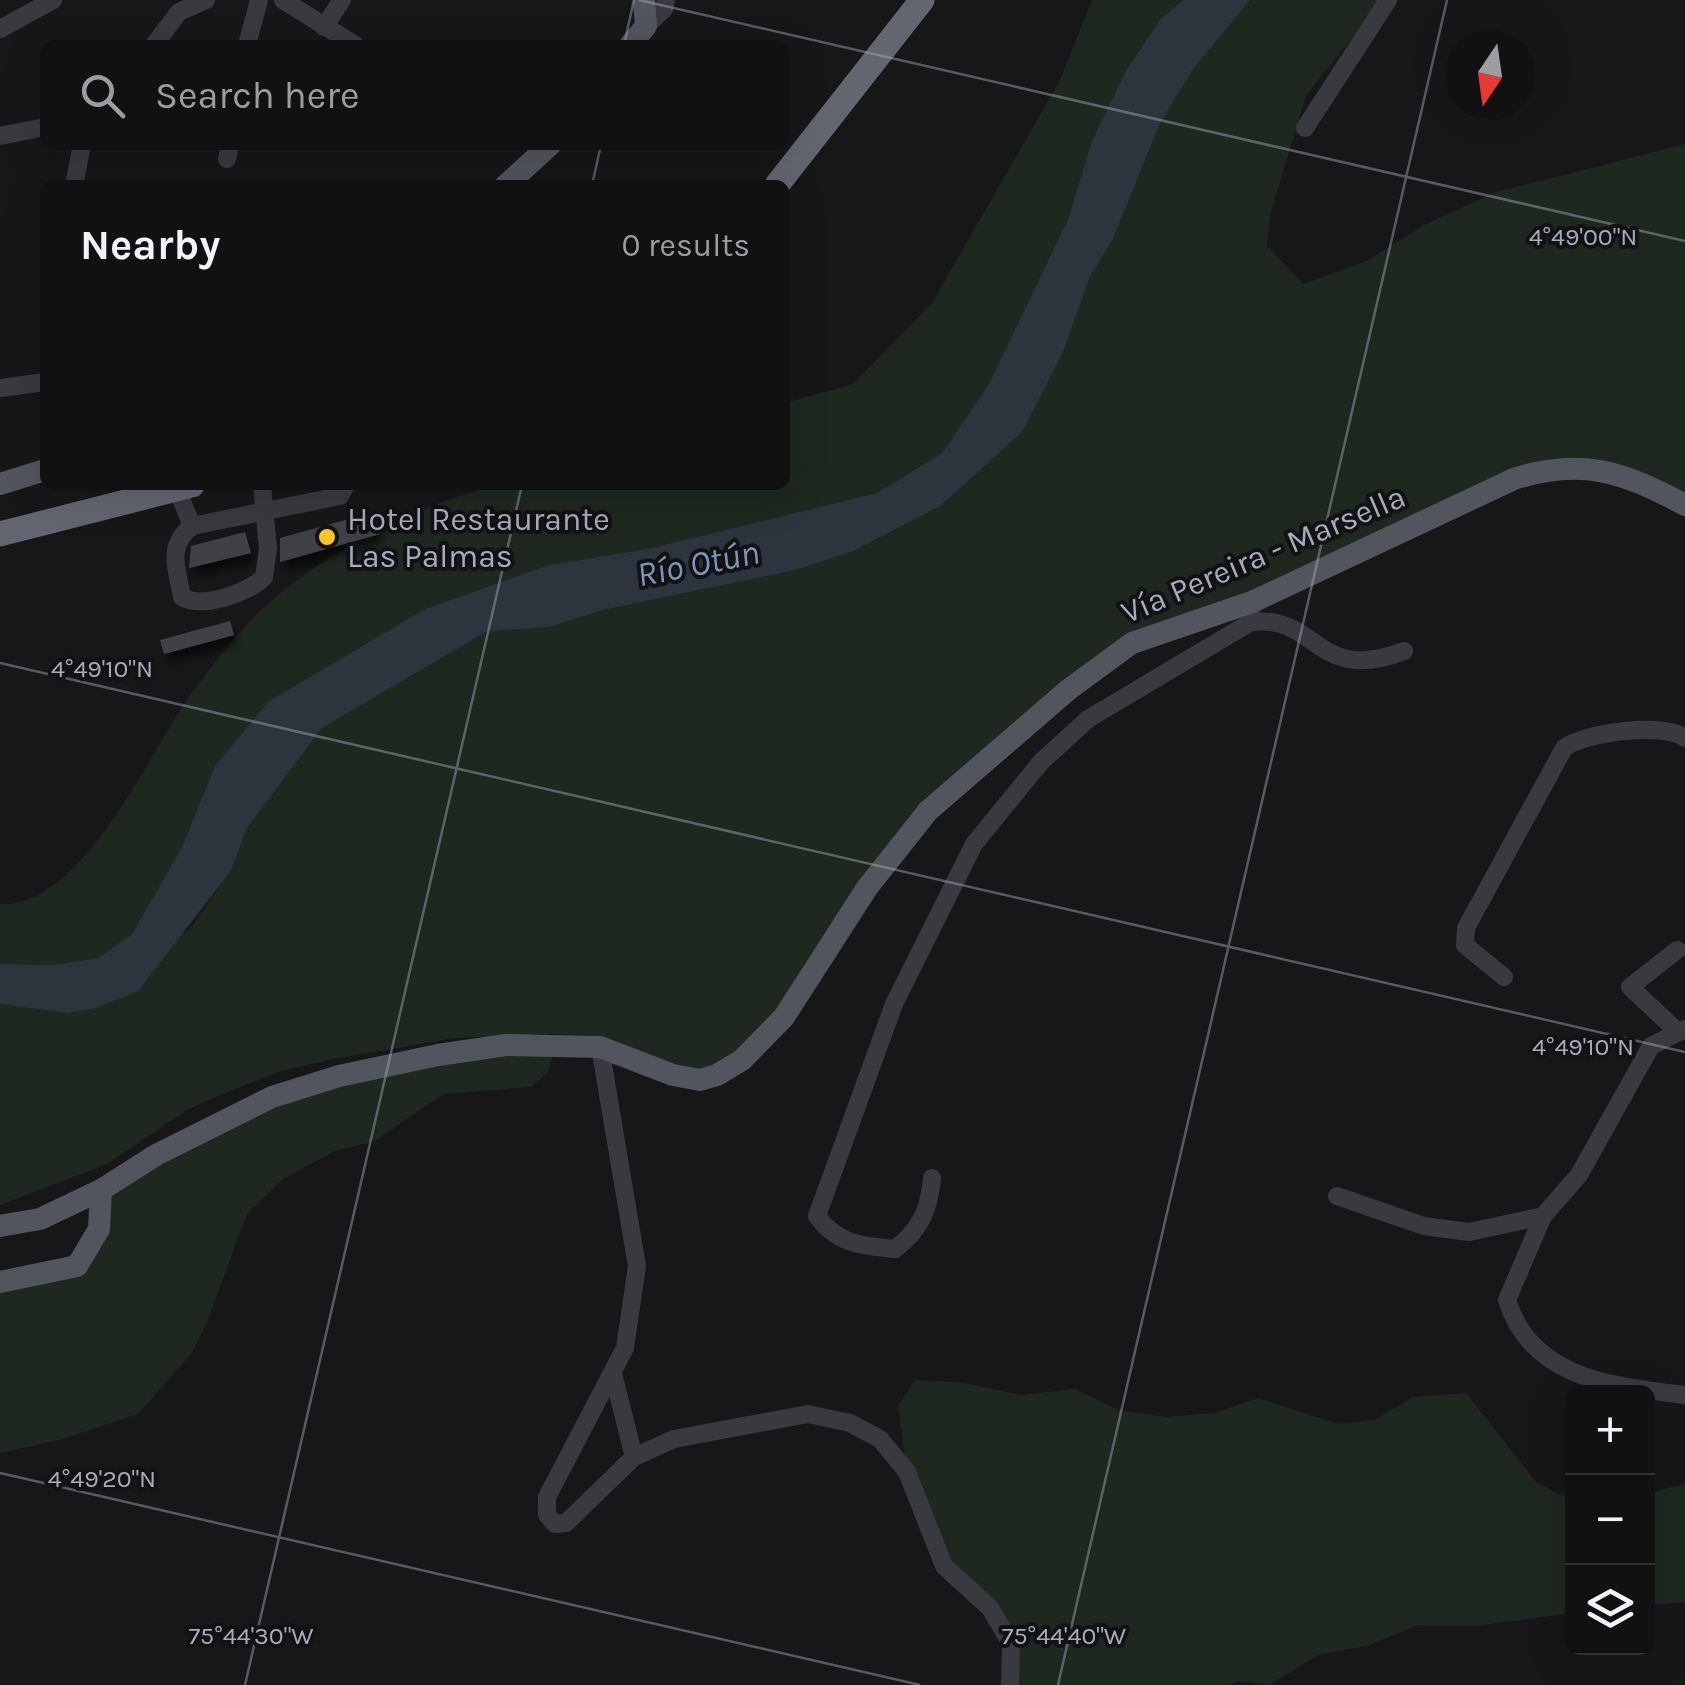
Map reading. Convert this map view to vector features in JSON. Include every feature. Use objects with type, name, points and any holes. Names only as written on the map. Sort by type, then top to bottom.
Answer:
[{"type":"highway","points":[[781,180],[922,0]]},
{"type":"highway","points":[[0,534],[173,490]]},
{"type":"main road","points":[[634,40],[646,26],[644,0]]},
{"type":"main road","points":[[512,180],[544,150]]},
{"type":"main road","name":"Vía Pereira - Marsella","points":[[0,1226],[40,1219],[101,1190],[156,1155],[235,1114],[339,1076],[506,1045],[600,1046],[673,1075],[700,1080],[742,1060],[794,1003],[866,888],[928,812],[1068,690],[1132,643],[1252,612],[1514,479],[1554,466],[1596,468],[1685,505]]},
{"type":"main road","points":[[0,484],[40,472]]},
{"type":"main road","points":[[0,1282],[77,1266],[100,1229],[101,1190]]},
{"type":"street","points":[[0,28],[53,0]]},
{"type":"street","points":[[158,40],[179,12],[206,0]]},
{"type":"street","points":[[247,40],[259,0]]},
{"type":"street","points":[[283,0],[347,40]]},
{"type":"street","points":[[324,27],[342,0]]},
{"type":"street","points":[[646,26],[666,0]]},
{"type":"street","points":[[1305,128],[1388,0]]},
{"type":"street","points":[[0,136],[40,127]]},
{"type":"street","points":[[75,180],[81,150]]},
{"type":"street","points":[[0,388],[40,383]]},
{"type":"street","points":[[186,490],[192,526]]},
{"type":"street","points":[[262,490],[264,512],[268,548],[264,576],[243,591],[195,602],[182,597],[173,549],[192,526],[264,512],[340,496],[343,490]]},
{"type":"street","points":[[932,1178],[929,1205],[916,1232],[895,1249],[855,1246],[829,1233],[816,1216],[894,1004],[974,844],[1041,762],[1088,719],[1252,612],[1277,619],[1342,659],[1374,662],[1404,651]]},
{"type":"street","points":[[1504,977],[1465,945],[1466,928],[1564,748],[1580,736],[1672,730],[1685,738]]},
{"type":"street","points":[[1677,950],[1630,986],[1681,1030],[1651,1046],[1579,1175],[1543,1216],[1507,1300],[1515,1325],[1531,1348],[1577,1374],[1685,1395]]},
{"type":"street","points":[[600,1046],[637,1266],[625,1348],[547,1497],[547,1516],[555,1524],[571,1520],[634,1457],[674,1439],[808,1414],[850,1423],[880,1439],[907,1472],[944,1566],[990,1608],[1011,1644],[1010,1685]]},
{"type":"street","points":[[1336,1196],[1424,1226],[1470,1232],[1543,1216]]},
{"type":"street","points":[[614,1374],[634,1457]]},
{"type":"shaded area","points":[[1092,0],[1183,0],[1160,20],[1127,69],[1069,217],[989,385],[942,453],[877,493],[647,549],[549,565],[425,609],[215,766],[182,847],[132,934],[98,958],[53,965],[0,964],[0,904],[30,899],[59,881],[86,855],[134,787],[191,694],[241,631],[299,579],[352,545],[410,515],[483,490],[790,490],[790,402],[853,384],[932,303],[1060,80]]},
{"type":"shaded area","points":[[1211,0],[1382,0],[1306,96],[1271,212],[1267,245],[1303,284],[1367,261],[1424,225],[1496,192],[1685,144],[1685,505],[1554,466],[1132,643],[928,811],[769,1032],[719,1074],[673,1075],[602,1036],[554,1034],[455,1038],[328,1060],[281,1071],[215,1097],[187,1110],[107,1164],[0,1205],[0,1004],[67,1013],[189,930],[231,871],[247,828],[322,728],[487,630],[550,627],[603,610],[795,570],[1038,400],[1142,101]]},
{"type":"shaded area","points":[[554,1051],[548,1072],[531,1087],[443,1094],[375,1141],[335,1151],[283,1179],[247,1214],[191,1354],[138,1414],[63,1439],[0,1453],[0,1282],[77,1265],[101,1190],[235,1114],[438,1055]]},
{"type":"shaded area","points":[[915,1380],[965,1383],[1021,1395],[1075,1389],[1118,1410],[1166,1417],[1215,1413],[1258,1398],[1338,1424],[1374,1420],[1413,1397],[1466,1393],[1538,1484],[1565,1497],[1565,1614],[1476,1626],[1418,1625],[1370,1645],[1319,1655],[1269,1685],[1239,1681],[1229,1685],[1010,1685],[1011,1644],[944,1566],[907,1472],[898,1406]]},
{"type":"shaded area","points":[[1685,1484],[1685,1602],[1655,1604],[1655,1491]]},
{"type":"water","name":"Río Otún","points":[[1183,0],[1250,0],[1192,70],[1159,125],[1113,239],[1090,276],[1063,352],[1022,432],[940,506],[853,551],[795,570],[603,610],[550,627],[487,631],[322,728],[247,828],[231,871],[138,991],[96,1008],[67,1013],[0,1004],[0,964],[53,965],[98,958],[132,934],[182,847],[215,766],[268,702],[425,609],[549,565],[647,549],[877,493],[942,453],[989,384],[1069,217],[1092,141],[1127,69],[1160,20]]},
{"type":"building","name":"Hotel Restaurante Las Palmas","points":[[374,512],[380,534],[280,562],[280,538]]},
{"type":"building","points":[[245,532],[251,553],[189,568],[191,546]]},
{"type":"building","points":[[230,621],[234,635],[164,654],[160,640]]},
{"type":"place","name":"Hotel Restaurante Las Palmas","points":[[327,537]]}]
